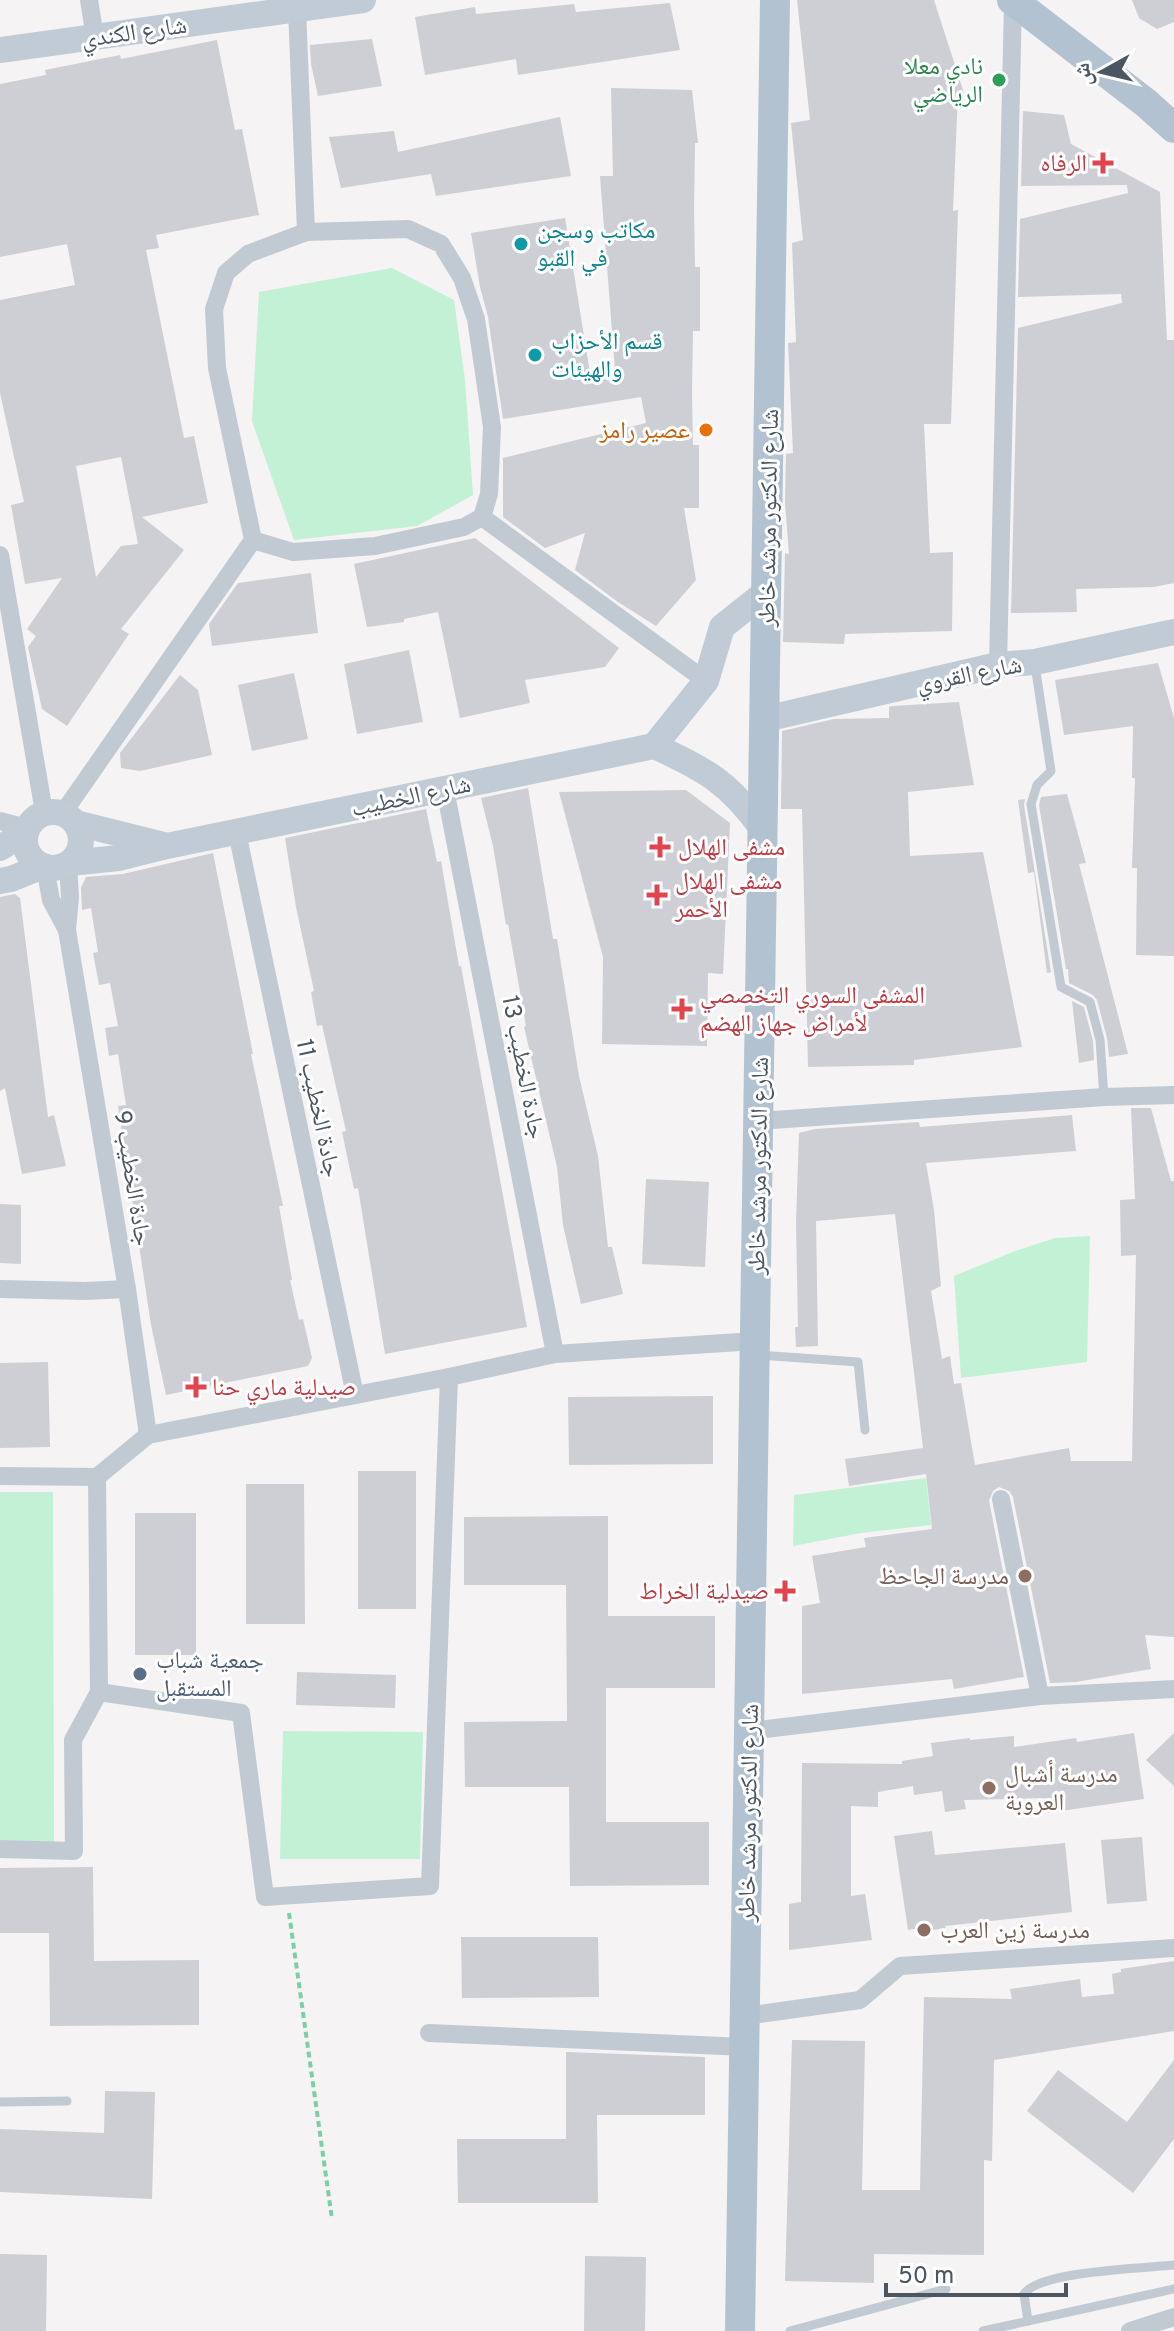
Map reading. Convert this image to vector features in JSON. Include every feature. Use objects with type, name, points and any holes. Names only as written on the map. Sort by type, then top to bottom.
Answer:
[{"type":"main road","name":"شارع الكندي","points":[[0,50],[363,0]]},
{"type":"main road","name":"شارع الدكتور مرشد خاطر","points":[[740,2331],[775,0]]},
{"type":"main road","points":[[775,36],[794,0]]},
{"type":"main road","points":[[1012,0],[1160,104],[1174,128]]},
{"type":"main road","points":[[763,830],[745,804],[727,786],[698,765],[654,746],[706,681],[722,627],[766,592]]},
{"type":"main road","name":"شارع القروي","points":[[765,719],[998,665],[1035,662],[1174,632]]},
{"type":"main road","name":"شارع الخطيب","points":[[0,881],[57,865],[119,858],[654,746]]},
{"type":"main road","points":[[0,848],[47,822],[80,829],[82,844],[75,858],[57,865],[37,863],[28,853],[25,839],[47,822]]},
{"type":"main road","name":"شارع الخطيب","points":[[47,822],[167,846]]},
{"type":"street","points":[[89,0],[95,37]]},
{"type":"street","points":[[998,665],[1012,0]]},
{"type":"street","points":[[297,9],[306,232]]},
{"type":"street","points":[[47,822],[253,540],[217,368],[214,309],[226,273],[248,254],[306,232],[408,229],[441,244],[462,278],[476,319],[492,427],[489,494],[482,517],[464,527],[375,546],[293,552],[253,540]]},
{"type":"street","points":[[482,517],[706,681]]},
{"type":"street","points":[[0,555],[47,822]]},
{"type":"street","name":"جادة الخطيب 13","points":[[445,789],[555,1354]]},
{"type":"street","points":[[0,821],[47,822]]},
{"type":"street","name":"جادة الخطيب 11","points":[[237,832],[355,1395]]},
{"type":"street","name":"جادة الخطيب 9","points":[[57,865],[70,897],[67,930],[148,1435]]},
{"type":"street","points":[[759,1121],[1174,1095]]},
{"type":"street","points":[[0,1289],[127,1289]]},
{"type":"street","points":[[0,1476],[97,1477],[148,1435],[555,1354],[755,1348]]},
{"type":"street","points":[[99,1692],[241,1713],[265,1897],[430,1886],[449,1377]]},
{"type":"street","points":[[0,1849],[74,1851],[73,1740],[99,1692],[97,1477]]},
{"type":"street","points":[[1001,1499],[1040,1696]]},
{"type":"street","points":[[750,1731],[1040,1696],[1174,1689]]},
{"type":"street","points":[[745,2016],[860,2000],[900,1966],[1174,1948]]},
{"type":"street","points":[[429,2033],[745,2047]]},
{"type":"street","points":[[1130,2331],[1174,2317]]},
{"type":"lane","points":[[1035,662],[1051,771],[1037,785],[1031,804],[1052,939],[1061,987],[1090,1002],[1100,1040],[1104,1097]]},
{"type":"lane","points":[[755,1348],[858,1362],[865,1430]]},
{"type":"lane","points":[[0,2102],[67,2101]]},
{"type":"lane","points":[[1028,2321],[1024,2294],[1028,2287],[1038,2283],[1080,2273],[1174,2265]]},
{"type":"lane","points":[[790,2331],[946,2289]]},
{"type":"lane","points":[[983,2331],[1174,2289]]},
{"type":"path","points":[[287,1895],[332,2219]]},
{"type":"green space","points":[[392,268],[454,300],[465,380],[473,495],[417,526],[294,540],[252,421],[259,292]]},
{"type":"green space","points":[[1090,1236],[1087,1362],[961,1378],[954,1276],[1055,1238]]},
{"type":"green space","points":[[926,1478],[931,1525],[861,1533],[793,1546],[794,1495]]},
{"type":"green space","points":[[0,1492],[53,1492],[54,1845],[0,1845]]},
{"type":"green space","points":[[283,1731],[423,1732],[420,1859],[280,1859]]},
{"type":"building","points":[[797,0],[934,0],[964,93],[958,93],[953,211],[958,210],[951,424],[924,424],[930,553],[953,552],[952,631],[845,634],[844,644],[783,642],[785,553],[789,554],[785,503],[786,454],[793,453],[788,343],[796,342],[792,243],[803,240],[791,123],[810,120]]},
{"type":"building","points":[[1132,0],[1174,0],[1174,22],[1157,29],[1139,18]]},
{"type":"building","points":[[670,3],[680,50],[518,75],[516,59],[425,75],[415,17],[475,7],[476,14],[574,4],[576,12]]},
{"type":"building","points":[[372,39],[382,86],[318,96],[310,45]]},
{"type":"building","points":[[217,40],[235,130],[242,129],[259,215],[156,235],[159,248],[146,250],[184,438],[194,436],[208,503],[142,517],[184,550],[121,629],[129,634],[67,726],[42,709],[28,647],[36,636],[27,629],[62,578],[25,584],[11,505],[24,502],[0,393],[0,300],[75,285],[67,244],[0,257],[0,84],[46,75],[45,70],[120,55],[121,59]],"holes":[[[121,457],[138,544],[121,546],[96,577],[76,466]]]},
{"type":"building","points":[[611,88],[692,90],[698,143],[695,143],[694,209],[695,267],[700,267],[700,331],[693,331],[692,393],[693,445],[699,445],[699,508],[684,508],[696,580],[656,626],[575,570],[585,533],[545,548],[503,517],[503,458],[646,423],[641,397],[503,419],[488,317],[471,233],[565,218],[590,373],[615,370],[600,176],[613,176]]},
{"type":"building","points":[[1023,111],[1064,115],[1071,144],[1160,192],[1167,340],[1174,340],[1174,583],[1154,587],[1076,589],[1077,612],[1011,613],[1018,328],[1122,303],[1121,294],[1018,297],[1020,219],[1128,193],[1127,185],[1021,186]]},
{"type":"building","points":[[560,117],[571,176],[436,196],[431,174],[341,188],[329,137],[394,131],[398,152]]},
{"type":"building","points":[[475,538],[619,648],[605,667],[525,680],[530,703],[460,718],[438,612],[404,619],[404,622],[367,627],[354,564]]},
{"type":"building","points":[[311,573],[318,633],[212,646],[209,624],[238,583]]},
{"type":"building","points":[[409,650],[423,722],[357,734],[344,664]]},
{"type":"building","points":[[1158,663],[1174,718],[1174,956],[1136,955],[1137,868],[1132,868],[1133,726],[1064,735],[1055,680]]},
{"type":"building","points":[[294,673],[308,739],[252,751],[238,685]]},
{"type":"building","points":[[180,675],[198,690],[212,755],[140,771],[121,768],[120,753]]},
{"type":"building","points":[[959,702],[974,785],[908,792],[910,856],[983,852],[1022,1047],[914,1060],[914,1065],[808,1067],[802,809],[781,809],[782,731],[834,719],[889,718],[889,707],[892,706]]},
{"type":"building","points":[[528,788],[579,1076],[598,1156],[608,1247],[612,1247],[623,1294],[581,1304],[563,1225],[557,1167],[524,1027],[508,924],[481,798]]},
{"type":"building","name":"مشفى الهلال الأحمر","points":[[686,790],[730,823],[723,974],[708,973],[707,1046],[602,1044],[603,957],[559,792]]},
{"type":"building","points":[[1067,794],[1086,863],[1079,864],[1128,1054],[1109,1057],[1097,1000],[1069,983],[1039,805],[1041,797]]},
{"type":"building","points":[[1025,799],[1051,972],[1047,973],[1034,872],[1028,873],[1018,800]]},
{"type":"building","points":[[426,809],[437,862],[441,861],[527,1327],[385,1354],[358,1188],[354,1189],[342,1132],[346,1131],[322,1025],[317,1026],[311,992],[314,991],[285,838]]},
{"type":"building","points":[[213,853],[283,1206],[279,1206],[290,1280],[312,1358],[308,1366],[166,1395],[151,1325],[118,1106],[126,1105],[118,1054],[109,1056],[105,1028],[118,1026],[110,983],[99,985],[93,953],[98,952],[91,908],[82,910],[81,888],[86,877],[123,874]]},
{"type":"building","points":[[15,894],[20,898],[48,1117],[54,1115],[66,1166],[22,1174],[5,1088],[0,1091],[0,897]]},
{"type":"building","points":[[1072,1001],[1084,1007],[1093,1041],[1094,1060],[1079,1063]]},
{"type":"building","points":[[1131,1108],[1151,1108],[1171,1181],[1174,1181],[1174,1637],[1145,1635],[1151,1669],[1076,1682],[1050,1683],[1013,1497],[1009,1491],[999,1487],[993,1491],[989,1501],[1024,1677],[954,1689],[952,1679],[802,1694],[802,1606],[820,1603],[812,1556],[866,1547],[864,1538],[932,1529],[926,1474],[849,1486],[845,1459],[923,1448],[895,1214],[816,1221],[818,1346],[796,1347],[799,1133],[815,1129],[919,1122],[920,1127],[1072,1115],[1076,1151],[926,1163],[941,1286],[931,1291],[942,1359],[950,1356],[954,1384],[961,1383],[975,1465],[1069,1448],[1071,1461],[1132,1461],[1136,1255],[1121,1256],[1120,1200],[1135,1199]]},
{"type":"building","points":[[646,1179],[709,1182],[705,1267],[642,1264]]},
{"type":"building","points":[[0,1204],[21,1205],[21,1264],[0,1263]]},
{"type":"building","points":[[48,1362],[50,1447],[0,1448],[0,1363]]},
{"type":"building","points":[[713,1396],[713,1464],[569,1465],[568,1397]]},
{"type":"building","points":[[358,1471],[416,1471],[416,1609],[358,1609]]},
{"type":"building","points":[[246,1484],[304,1484],[305,1624],[246,1624]]},
{"type":"building","points":[[135,1513],[196,1513],[196,1655],[135,1655]]},
{"type":"building","points":[[608,1516],[608,1616],[715,1616],[715,1688],[606,1688],[606,1822],[709,1822],[709,1885],[570,1886],[569,1787],[465,1787],[464,1722],[567,1721],[566,1585],[464,1585],[464,1517]]},
{"type":"building","points":[[297,1672],[396,1675],[395,1708],[296,1705]]},
{"type":"building","points":[[1134,1733],[1144,1799],[1047,1813],[1045,1798],[964,1800],[966,1809],[945,1812],[942,1791],[914,1795],[913,1786],[878,1792],[878,1807],[851,1806],[851,1896],[865,1894],[872,1940],[789,1950],[789,1904],[801,1902],[802,1763],[902,1764],[902,1761],[933,1756],[931,1743],[1014,1736],[1014,1747]]},
{"type":"building","points":[[1174,1733],[1174,1786],[1146,1760]]},
{"type":"building","points":[[932,1831],[935,1855],[1065,1843],[1072,1912],[945,1926],[927,1931],[926,1927],[908,1930],[894,1836]]},
{"type":"building","points":[[1142,1837],[1147,1901],[1107,1904],[1101,1840]]},
{"type":"building","points":[[93,1867],[94,1961],[199,1960],[199,2025],[50,2026],[49,1933],[0,1933],[0,1868]]},
{"type":"building","points":[[461,1937],[598,1937],[599,1997],[462,1998]]},
{"type":"building","points":[[1174,1961],[1174,2031],[994,2060],[992,2161],[984,2160],[984,2255],[874,2254],[874,2283],[785,2281],[792,2040],[865,2041],[862,2190],[920,2190],[924,1997],[1012,1999],[1010,1989],[1080,1979],[1082,1997],[1114,1994],[1112,1974],[1121,1972],[1121,1969]]},
{"type":"building","points":[[566,2052],[705,2057],[705,2115],[597,2115],[598,2203],[458,2203],[457,2139],[566,2139]]},
{"type":"building","points":[[1174,2060],[1174,2139],[1133,2193],[1027,2111],[1058,2070],[1127,2122]]},
{"type":"building","points":[[105,2091],[155,2092],[152,2199],[0,2192],[0,2129],[104,2133]]},
{"type":"building","points":[[0,2254],[47,2255],[46,2331],[0,2331]]},
{"type":"building","points":[[585,2256],[646,2257],[645,2331],[584,2331]]},
{"type":"place","name":"نادي معلا الرياضي","points":[[999,80]]},
{"type":"place","name":"الرفاه","points":[[1103,163]]},
{"type":"place","name":"مكاتب وسجن في القبو","points":[[521,244]]},
{"type":"place","name":"قسم الأحزاب والهيئات","points":[[535,355]]},
{"type":"place","name":"عصير رامز","points":[[706,430]]},
{"type":"place","name":"مشفى الهلال","points":[[660,847]]},
{"type":"place","name":"مشفى الهلال الأحمر","points":[[657,895]]},
{"type":"place","name":"المشفى السوري التخصصي لأمراض جهاز الهضم","points":[[682,1009]]},
{"type":"place","name":"صيدلية ماري حنا","points":[[196,1387]]},
{"type":"place","name":"مدرسة الجاحظ","points":[[1025,1576]]},
{"type":"place","name":"صيدلية الخراط","points":[[785,1591]]},
{"type":"place","name":"جمعية شباب المستقبل","points":[[140,1674]]},
{"type":"place","name":"مدرسة أشبال العروبة","points":[[989,1788]]},
{"type":"place","name":"مدرسة زين العرب","points":[[924,1930]]}]
